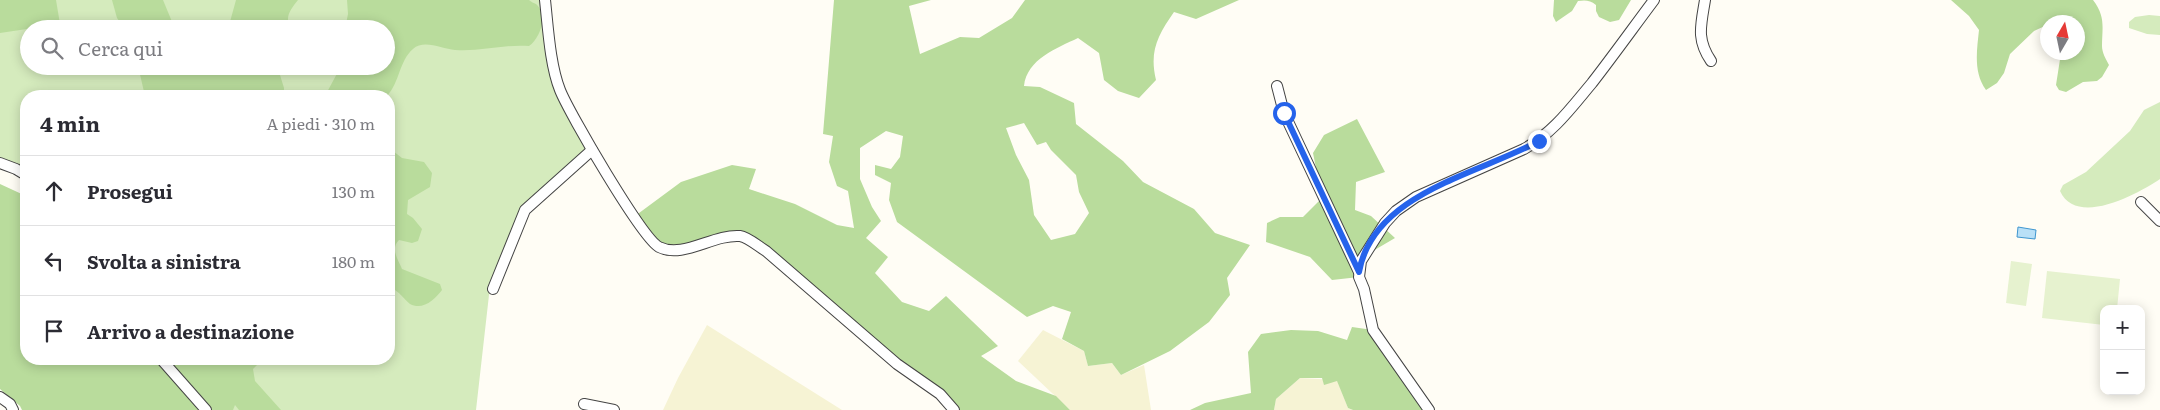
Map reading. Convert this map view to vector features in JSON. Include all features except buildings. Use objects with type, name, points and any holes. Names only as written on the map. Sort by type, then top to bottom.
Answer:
[{"type":"street","points":[[545,0],[551,48],[560,89],[592,150],[646,233],[658,246],[676,251],[716,238],[742,236],[766,252],[897,364],[940,394],[954,410]]},
{"type":"street","points":[[1429,410],[1373,330],[1364,289],[1359,277],[1361,261],[1371,243],[1396,211],[1423,193],[1539,141],[1556,125],[1619,48],[1654,0]]},
{"type":"street","points":[[1705,0],[1701,39],[1702,46],[1711,61]]},
{"type":"street","points":[[1277,86],[1284,113],[1359,272]]},
{"type":"street","points":[[493,289],[525,210],[592,150]]},
{"type":"street","points":[[0,163],[20,171]]},
{"type":"street","points":[[2141,202],[2160,221]]},
{"type":"street","points":[[166,365],[206,410]]},
{"type":"street","points":[[0,397],[10,404],[13,410]]},
{"type":"street","points":[[584,404],[614,410]]},
{"type":"shaded area","points":[[707,325],[842,410],[663,410]]},
{"type":"shaded area","points":[[1043,330],[1084,351],[1088,366],[1112,363],[1121,375],[1144,365],[1151,410],[1070,410],[1018,361]]},
{"type":"shaded area","points":[[1300,378],[1337,380],[1348,408],[1353,410],[1274,410],[1276,399]]},
{"type":"green space","points":[[0,0],[545,0],[560,89],[592,150],[525,211],[489,295],[476,410],[206,410],[166,365],[395,365],[395,90],[20,90],[20,172],[0,163]]},
{"type":"green space","points":[[0,0],[56,0],[59,20],[20,20],[20,30],[0,33]]},
{"type":"green space","points":[[112,0],[163,0],[171,20],[118,20]]},
{"type":"green space","points":[[236,0],[298,0],[291,10],[288,20],[230,20]]},
{"type":"green space","points":[[347,0],[529,0],[540,9],[542,20],[537,38],[529,46],[464,50],[433,45],[417,46],[405,59],[391,90],[328,90],[336,75],[395,75],[395,20],[347,20]]},
{"type":"green space","points":[[834,0],[931,0],[909,6],[920,54],[960,37],[979,38],[1012,18],[1025,0],[1239,0],[1196,19],[1174,12],[1163,28],[1156,44],[1154,70],[1156,80],[1139,98],[1118,91],[1104,80],[1099,53],[1078,38],[1052,50],[1037,62],[1026,77],[1024,86],[1040,87],[1074,103],[1076,124],[1123,161],[1143,182],[1194,209],[1215,233],[1250,245],[1227,278],[1230,295],[1209,322],[1170,351],[1121,375],[1112,363],[1088,366],[1084,351],[1062,339],[1071,312],[1053,306],[1027,317],[897,222],[889,200],[891,183],[875,175],[875,165],[891,169],[900,157],[903,136],[886,131],[860,148],[860,179],[872,207],[881,221],[866,238],[888,257],[875,273],[902,302],[929,311],[946,296],[998,346],[981,356],[1016,381],[1056,396],[1070,410],[954,410],[742,236],[700,243],[658,246],[635,216],[681,182],[732,165],[756,169],[749,189],[795,204],[837,225],[854,228],[848,191],[837,186],[829,162],[833,136],[823,134]],"holes":[[[1024,123],[1037,145],[1046,142],[1051,150],[1076,175],[1079,192],[1089,213],[1075,234],[1051,240],[1034,215],[1029,180],[1016,155],[1006,128]]]},
{"type":"green space","points":[[1554,0],[1583,0],[1578,1],[1572,11],[1556,22],[1553,16]]},
{"type":"green space","points":[[1583,0],[1631,0],[1619,20],[1610,22],[1599,17],[1596,5],[1590,1]]},
{"type":"green space","points":[[1951,0],[2093,0],[2102,17],[2102,49],[2109,65],[2102,77],[2097,81],[2083,82],[2066,92],[2059,90],[2056,85],[2060,60],[2085,60],[2085,15],[2040,15],[2040,28],[2034,31],[2010,54],[2004,73],[1997,83],[1986,90],[1979,76],[1978,68],[1979,30],[1969,16]]},
{"type":"green space","points":[[2160,16],[2160,35],[2147,34],[2129,28],[2129,22],[2135,17]]},
{"type":"green space","points":[[140,75],[280,75],[284,88],[284,90],[144,90]]},
{"type":"green space","points":[[2160,102],[2160,179],[2124,199],[2108,204],[2080,207],[2068,202],[2060,191],[2063,185],[2086,172],[2130,131],[2144,110]]},
{"type":"green space","points":[[1357,119],[1385,172],[1356,182],[1355,210],[1371,216],[1395,238],[1361,258],[1359,277],[1332,280],[1310,257],[1266,242],[1267,223],[1280,217],[1303,217],[1322,198],[1313,153],[1324,135]]},
{"type":"green space","points":[[395,153],[402,158],[424,162],[432,173],[430,187],[408,200],[407,214],[422,229],[418,241],[412,243],[399,240],[395,247]]},
{"type":"green space","points":[[0,184],[20,193],[20,365],[257,365],[253,369],[255,381],[281,410],[239,410],[235,405],[233,410],[22,410],[20,406],[0,389]]},
{"type":"green space","points":[[395,250],[402,269],[440,284],[442,290],[428,303],[420,306],[410,304],[395,290]]},
{"type":"green space","points":[[2011,261],[2032,264],[2026,306],[2006,303]]},
{"type":"green space","points":[[2047,271],[2120,279],[2117,305],[2100,305],[2100,325],[2042,318]]},
{"type":"green space","points":[[1352,327],[1373,330],[1429,410],[1353,410],[1348,408],[1337,381],[1324,385],[1322,378],[1300,378],[1276,399],[1274,410],[1190,410],[1205,403],[1251,393],[1248,352],[1261,334],[1291,330],[1318,331],[1347,340]]},
{"type":"water","points":[[2018,227],[2036,230],[2035,239],[2017,237]]},
{"type":"route","points":[[1284,113],[1359,272],[1364,254],[1378,231],[1396,211],[1416,197],[1539,141]]}]
